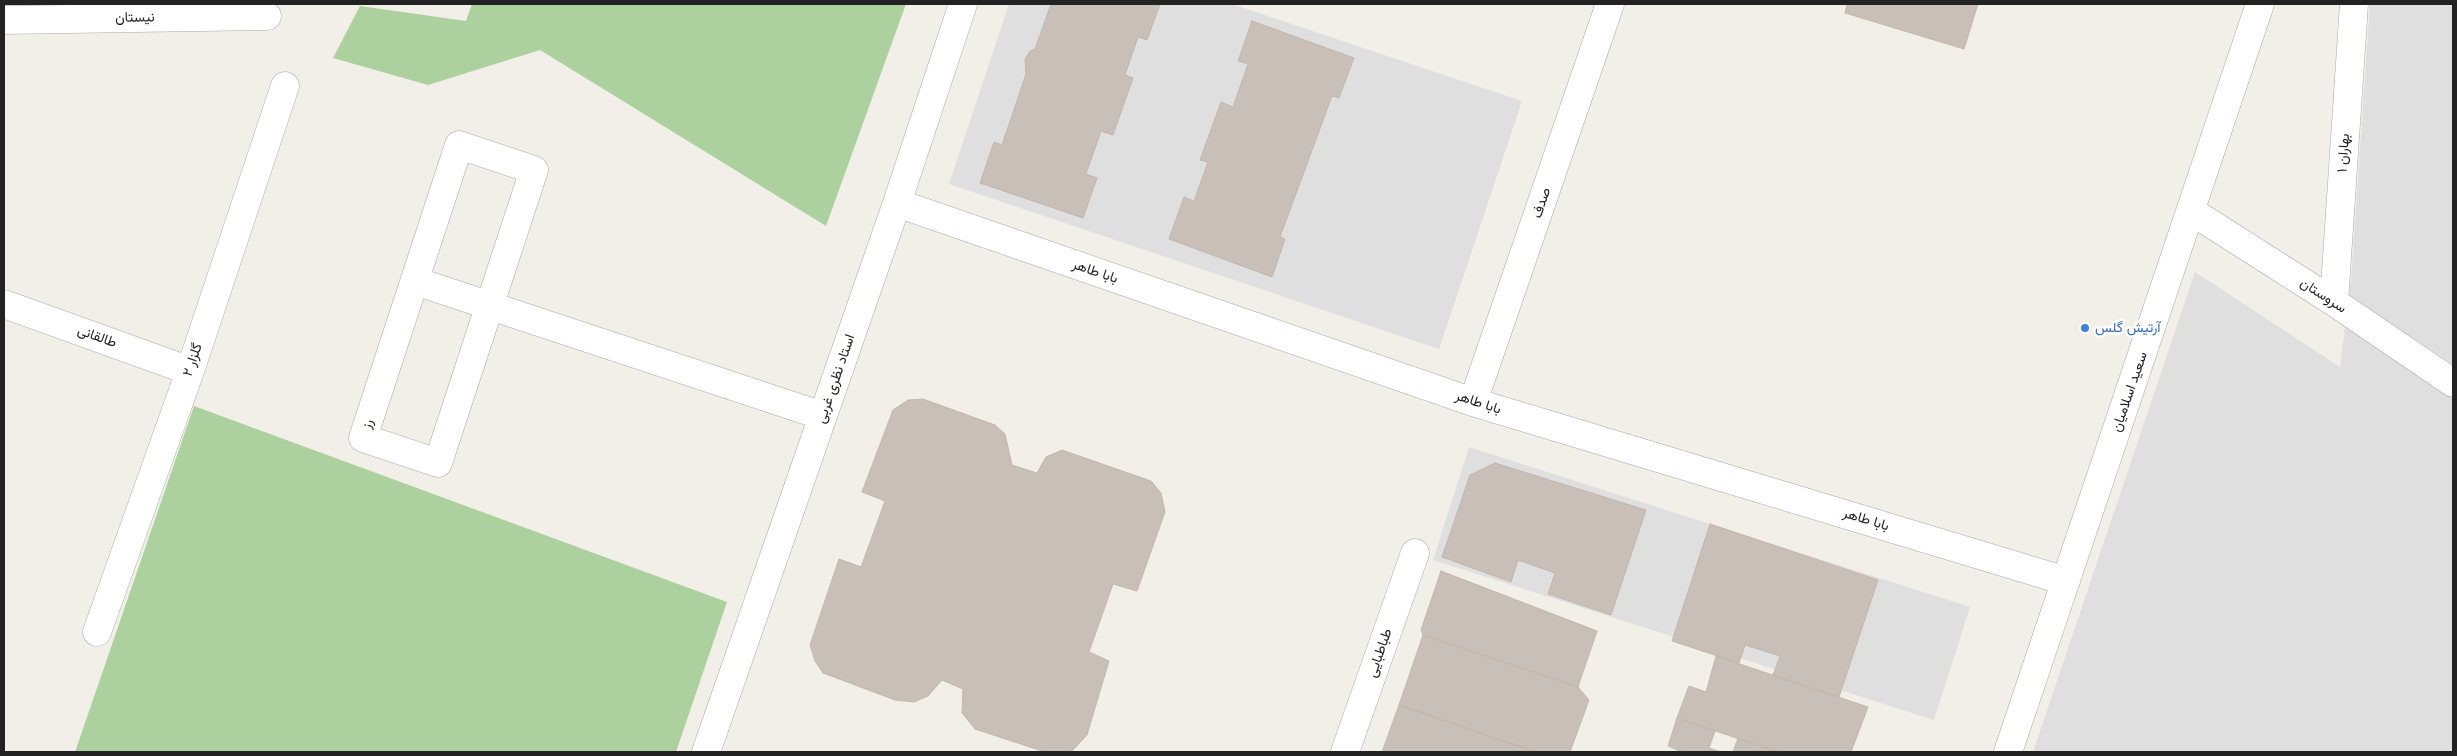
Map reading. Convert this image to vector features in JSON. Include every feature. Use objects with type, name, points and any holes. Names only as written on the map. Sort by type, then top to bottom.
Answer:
[{"type":"street","name":"استاد نظری غربی","points":[[706,752],[897,203],[963,4]]},
{"type":"street","name":"صدف","points":[[1474,402],[1610,4]]},
{"type":"street","name":"سعید اسلامیان","points":[[2008,752],[2260,4]]},
{"type":"street","name":"بهاران ۱","points":[[2334,302],[2354,4]]},
{"type":"street","name":"نیستان","points":[[4,20],[267,16]]},
{"type":"street","name":"گلزار ۲","points":[[97,632],[190,371],[285,86]]},
{"type":"street","name":"رز","points":[[459,145],[534,170],[490,306],[438,463],[363,438],[459,145]]},
{"type":"street","name":"بابا طاهر","points":[[897,203],[1474,402],[2066,581]]},
{"type":"street","name":"سروستان","points":[[2191,211],[2334,302],[2453,383]]},
{"type":"street","points":[[415,281],[823,416]]},
{"type":"street","name":"طالقانی","points":[[4,304],[190,371]]},
{"type":"street","name":"طباطبایی","points":[[1345,752],[1415,553]]},
{"type":"shaded area","points":[[1009,4],[1232,4],[1522,101],[1439,349],[949,184]]},
{"type":"shaded area","points":[[2370,4],[2453,4],[2453,752],[2033,752],[2195,272],[2340,367],[2351,280]]},
{"type":"shaded area","points":[[1469,447],[1970,607],[1934,720],[1433,560]]},
{"type":"green space","points":[[472,4],[906,4],[826,226],[540,50],[428,85],[333,58],[360,6],[466,21]]},
{"type":"green space","points":[[194,406],[727,602],[676,752],[75,752]]},
{"type":"building","points":[[1051,4],[1160,4],[1147,40],[1138,37],[1125,75],[1133,78],[1113,135],[1101,131],[1086,174],[1097,178],[1083,218],[980,183],[994,142],[1002,145],[1026,74],[1025,59],[1030,51],[1035,49]]},
{"type":"building","points":[[1847,4],[1978,4],[1964,49],[1845,13]]},
{"type":"building","points":[[1252,21],[1354,58],[1339,98],[1332,96],[1280,237],[1285,239],[1272,277],[1169,239],[1184,197],[1194,201],[1208,162],[1200,160],[1221,102],[1233,107],[1248,64],[1238,61]]},
{"type":"building","points":[[923,399],[995,425],[1005,434],[1012,465],[1037,473],[1046,457],[1062,450],[1151,481],[1161,493],[1165,512],[1137,591],[1113,584],[1089,652],[1109,661],[1087,735],[1071,752],[1045,752],[975,729],[962,713],[963,689],[942,680],[928,696],[914,702],[895,700],[823,673],[815,661],[810,645],[839,559],[861,567],[885,501],[862,492],[893,410],[908,400]]},
{"type":"building","points":[[1495,463],[1646,510],[1611,615],[1548,594],[1555,573],[1518,560],[1511,582],[1442,557],[1470,475]]},
{"type":"building","points":[[1710,524],[1878,580],[1839,697],[1773,675],[1780,656],[1745,645],[1739,663],[1672,641]]},
{"type":"building","points":[[1441,571],[1597,631],[1578,687],[1423,635],[1421,630]]},
{"type":"building","points":[[1423,635],[1578,687],[1589,700],[1570,752],[1536,752],[1399,705]]},
{"type":"building","points":[[1716,656],[1868,707],[1851,752],[1778,752],[1677,718],[1689,686],[1706,692]]},
{"type":"building","points":[[1399,705],[1536,752],[1382,752]]},
{"type":"building","points":[[1677,718],[1715,731],[1709,748],[1721,752],[1682,752],[1668,746]]},
{"type":"building","points":[[1738,738],[1778,752],[1733,752]]},
{"type":"place","name":"آرتیش گلس","points":[[2085,328]]}]
